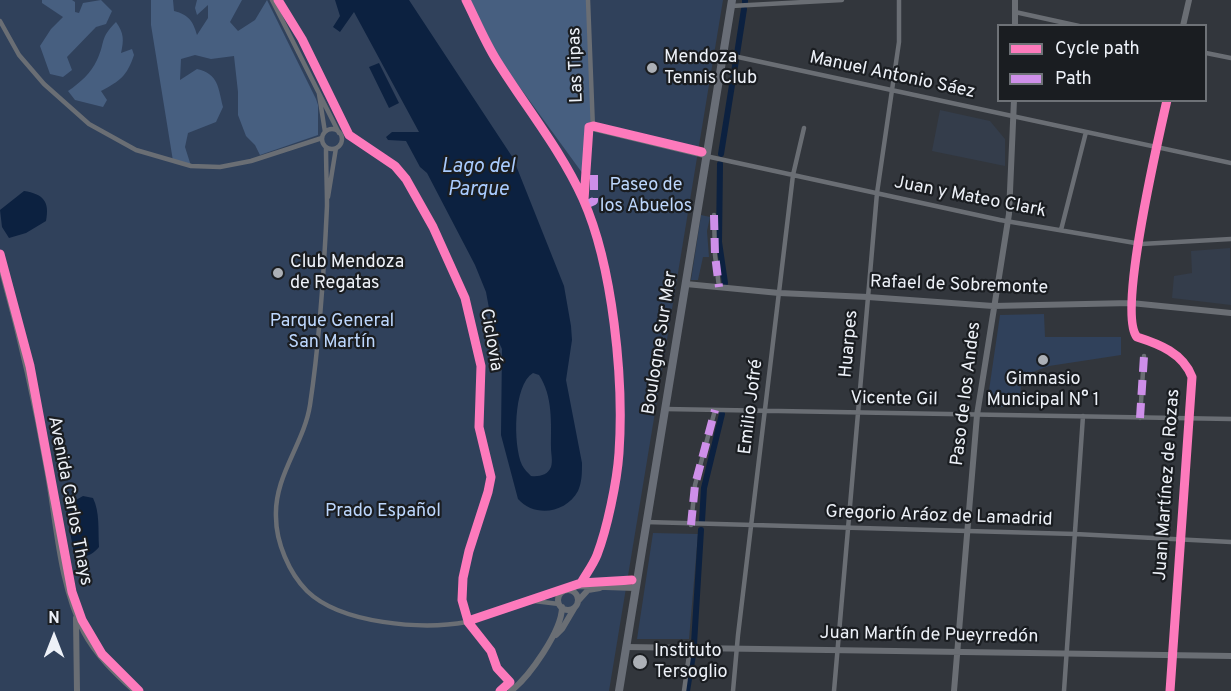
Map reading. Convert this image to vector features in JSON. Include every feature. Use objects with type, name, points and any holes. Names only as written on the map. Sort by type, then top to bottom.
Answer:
[{"type":"main road","name":"Boulogne Sur Mer","points":[[619,691],[732,3]]},
{"type":"street","points":[[272,0],[339,133],[341,141],[336,148],[327,203]]},
{"type":"street","name":"Las Tipas","points":[[588,0],[593,129]]},
{"type":"street","points":[[732,3],[842,0]]},
{"type":"street","name":"Huarpes","points":[[834,691],[877,193],[899,42],[899,0]]},
{"type":"street","points":[[1015,0],[1015,24]]},
{"type":"street","points":[[1183,24],[1188,0]]},
{"type":"street","points":[[1015,12],[1070,24]]},
{"type":"street","points":[[0,21],[19,55],[44,84],[89,124],[136,150],[190,166],[219,166],[251,161],[322,138],[331,129],[339,133]]},
{"type":"street","points":[[1207,53],[1231,58]]},
{"type":"street","name":"Manuel Antonio Sáez","points":[[724,54],[1231,163]]},
{"type":"street","points":[[319,94],[326,132]]},
{"type":"street","name":"Paso de los Andes","points":[[954,691],[977,415],[1008,221],[1014,102]]},
{"type":"street","name":"Juan Martínez de Rozas","points":[[1167,102],[1139,244],[1131,303],[1133,333],[1167,348],[1192,377],[1170,691]]},
{"type":"street","name":"Emilio Jofré","points":[[733,691],[736,648],[793,175],[804,128]]},
{"type":"street","name":"Juan y Mateo Clark","points":[[593,129],[1008,221],[1139,244],[1231,239]]},
{"type":"street","points":[[1061,230],[1086,132]]},
{"type":"street","points":[[322,138],[326,147],[327,203],[318,343],[310,409],[298,444],[278,489],[276,517],[280,546],[293,571],[307,591],[332,606],[360,618],[435,626],[468,622],[531,600],[571,590],[576,586],[635,588]]},
{"type":"street","points":[[326,147],[336,148]]},
{"type":"street","points":[[714,215],[719,287]]},
{"type":"street","name":"Avenida Carlos Thays","points":[[0,264],[44,449],[66,580],[76,614],[96,651],[135,691]]},
{"type":"street","name":"Rafael de Sobremonte","points":[[686,284],[779,293],[993,306],[1131,303],[1231,313]]},
{"type":"street","points":[[1140,418],[1144,356]]},
{"type":"street","name":"Vicente Gil","points":[[665,409],[1231,419]]},
{"type":"street","points":[[691,525],[695,485],[715,410]]},
{"type":"street","points":[[1064,691],[1083,417]]},
{"type":"street","name":"Gregorio Aráoz de Lamadrid","points":[[646,522],[751,527],[848,527],[1075,534],[1231,542]]},
{"type":"street","points":[[511,691],[562,629],[588,590],[603,587]]},
{"type":"street","points":[[571,590],[576,593],[577,604]]},
{"type":"street","points":[[553,638],[561,619],[561,606],[558,598],[562,592]]},
{"type":"street","points":[[531,600],[561,606],[569,610],[577,604]]},
{"type":"street","name":"Avenida Carlos Thays","points":[[76,614],[77,691]]},
{"type":"street","name":"Juan Martín de Pueyrredón","points":[[626,647],[1231,656]]},
{"type":"street","points":[[684,691],[690,648]]},
{"type":"shaded area","points":[[42,0],[72,0],[75,2],[75,12],[79,13],[83,3],[101,0],[112,11],[106,24],[96,27],[67,57],[72,70],[63,77],[50,74],[40,46],[51,29],[63,17],[42,3]]},
{"type":"shaded area","points":[[151,0],[173,0],[174,11],[190,19],[197,35],[208,18],[208,5],[197,15],[195,8],[197,0],[242,0],[230,22],[238,31],[255,20],[267,0],[316,99],[318,135],[260,155],[255,145],[246,136],[238,115],[234,56],[211,59],[195,55],[181,59],[180,80],[197,69],[210,74],[218,88],[223,107],[216,122],[188,133],[185,147],[191,166],[173,161],[151,25]]},
{"type":"shaded area","points":[[468,0],[588,0],[593,126],[589,127],[583,174],[497,56]]},
{"type":"shaded area","points":[[116,22],[123,37],[121,53],[132,49],[134,55],[129,68],[118,81],[101,91],[107,100],[103,107],[75,100],[68,91],[92,69],[100,54],[105,36]]},
{"type":"shaded area","points":[[940,110],[990,121],[1005,139],[1005,166],[932,151]]},
{"type":"shaded area","points":[[1230,248],[1231,305],[1172,298],[1174,276],[1192,273],[1191,251]]},
{"type":"green space","name":"Parque General San Martín","points":[[0,0],[723,0],[609,691],[0,691]]},
{"type":"green space","points":[[701,215],[710,217],[707,231],[709,257],[703,257],[698,280],[691,280]]},
{"type":"green space","name":"Gimnasio Municipal N° 1","points":[[1044,314],[1045,337],[1121,337],[1121,355],[1049,366],[1022,376],[1019,407],[989,407],[987,404],[1000,315]]},
{"type":"green space","points":[[653,533],[698,534],[689,639],[637,639]]},
{"type":"water","name":"Lago del Parque","points":[[335,0],[409,0],[513,158],[564,286],[571,326],[572,340],[566,380],[582,463],[582,474],[578,491],[566,504],[558,508],[541,511],[525,505],[518,499],[501,435],[502,349],[493,330],[486,292],[475,265],[427,173],[420,167],[406,141],[388,140],[386,137],[392,132],[419,132],[354,12],[340,32],[333,27],[340,16]],"holes":[[[533,373],[539,375],[549,401],[552,462],[548,472],[531,476],[522,465],[519,456],[516,430],[518,402],[526,380]]]},
{"type":"water","points":[[379,63],[399,103],[389,108],[369,67]]},
{"type":"water","points":[[24,191],[36,194],[44,200],[47,208],[46,221],[26,233],[9,238],[2,227],[0,210]]},
{"type":"water","points":[[83,496],[93,498],[99,528],[99,547],[85,556],[74,554],[66,509]]},
{"type":"waterway","points":[[737,54],[744,9]]},
{"type":"waterway","points":[[721,154],[736,60]]},
{"type":"waterway","points":[[720,164],[719,242],[725,283]]},
{"type":"waterway","points":[[702,521],[704,488],[722,414]]},
{"type":"waterway","points":[[694,644],[701,530]]},
{"type":"waterway","points":[[687,691],[693,655]]},
{"type":"marked path","points":[[583,206],[594,201],[594,171]]},
{"type":"marked path","points":[[714,215],[719,287]]},
{"type":"marked path","points":[[1140,418],[1144,356]]},
{"type":"marked path","points":[[691,525],[695,485],[715,410]]},
{"type":"cycle path","name":"Ciclovía","points":[[278,0],[302,39],[349,135],[395,166],[406,179],[433,227],[465,298],[481,366],[479,427],[491,477],[463,578],[462,600],[468,621],[581,583],[632,580]]},
{"type":"cycle path","points":[[466,0],[493,54],[554,146],[583,199],[602,257],[609,290],[620,392],[618,465],[601,544],[581,583]]},
{"type":"cycle path","points":[[1167,102],[1136,261],[1132,322],[1137,337],[1162,346],[1176,356],[1183,362],[1192,377],[1170,691]]},
{"type":"cycle path","points":[[584,200],[589,127],[593,126],[702,152]]},
{"type":"cycle path","points":[[0,254],[30,366],[72,592],[82,620],[102,654],[139,691]]},
{"type":"cycle path","points":[[468,622],[491,651],[497,668],[510,682],[500,691]]},
{"type":"place","name":"Mendoza Tennis Club","points":[[652,68]]},
{"type":"place","name":"Club Mendoza de Regatas","points":[[278,273]]},
{"type":"place","name":"Gimnasio Municipal N° 1","points":[[1043,360]]},
{"type":"place","name":"Instituto Tersoglio","points":[[640,662]]},
{"type":"park label","name":"Paseo de los Abuelos","points":[[646,196]]},
{"type":"park label","name":"Prado Español","points":[[383,512]]}]
